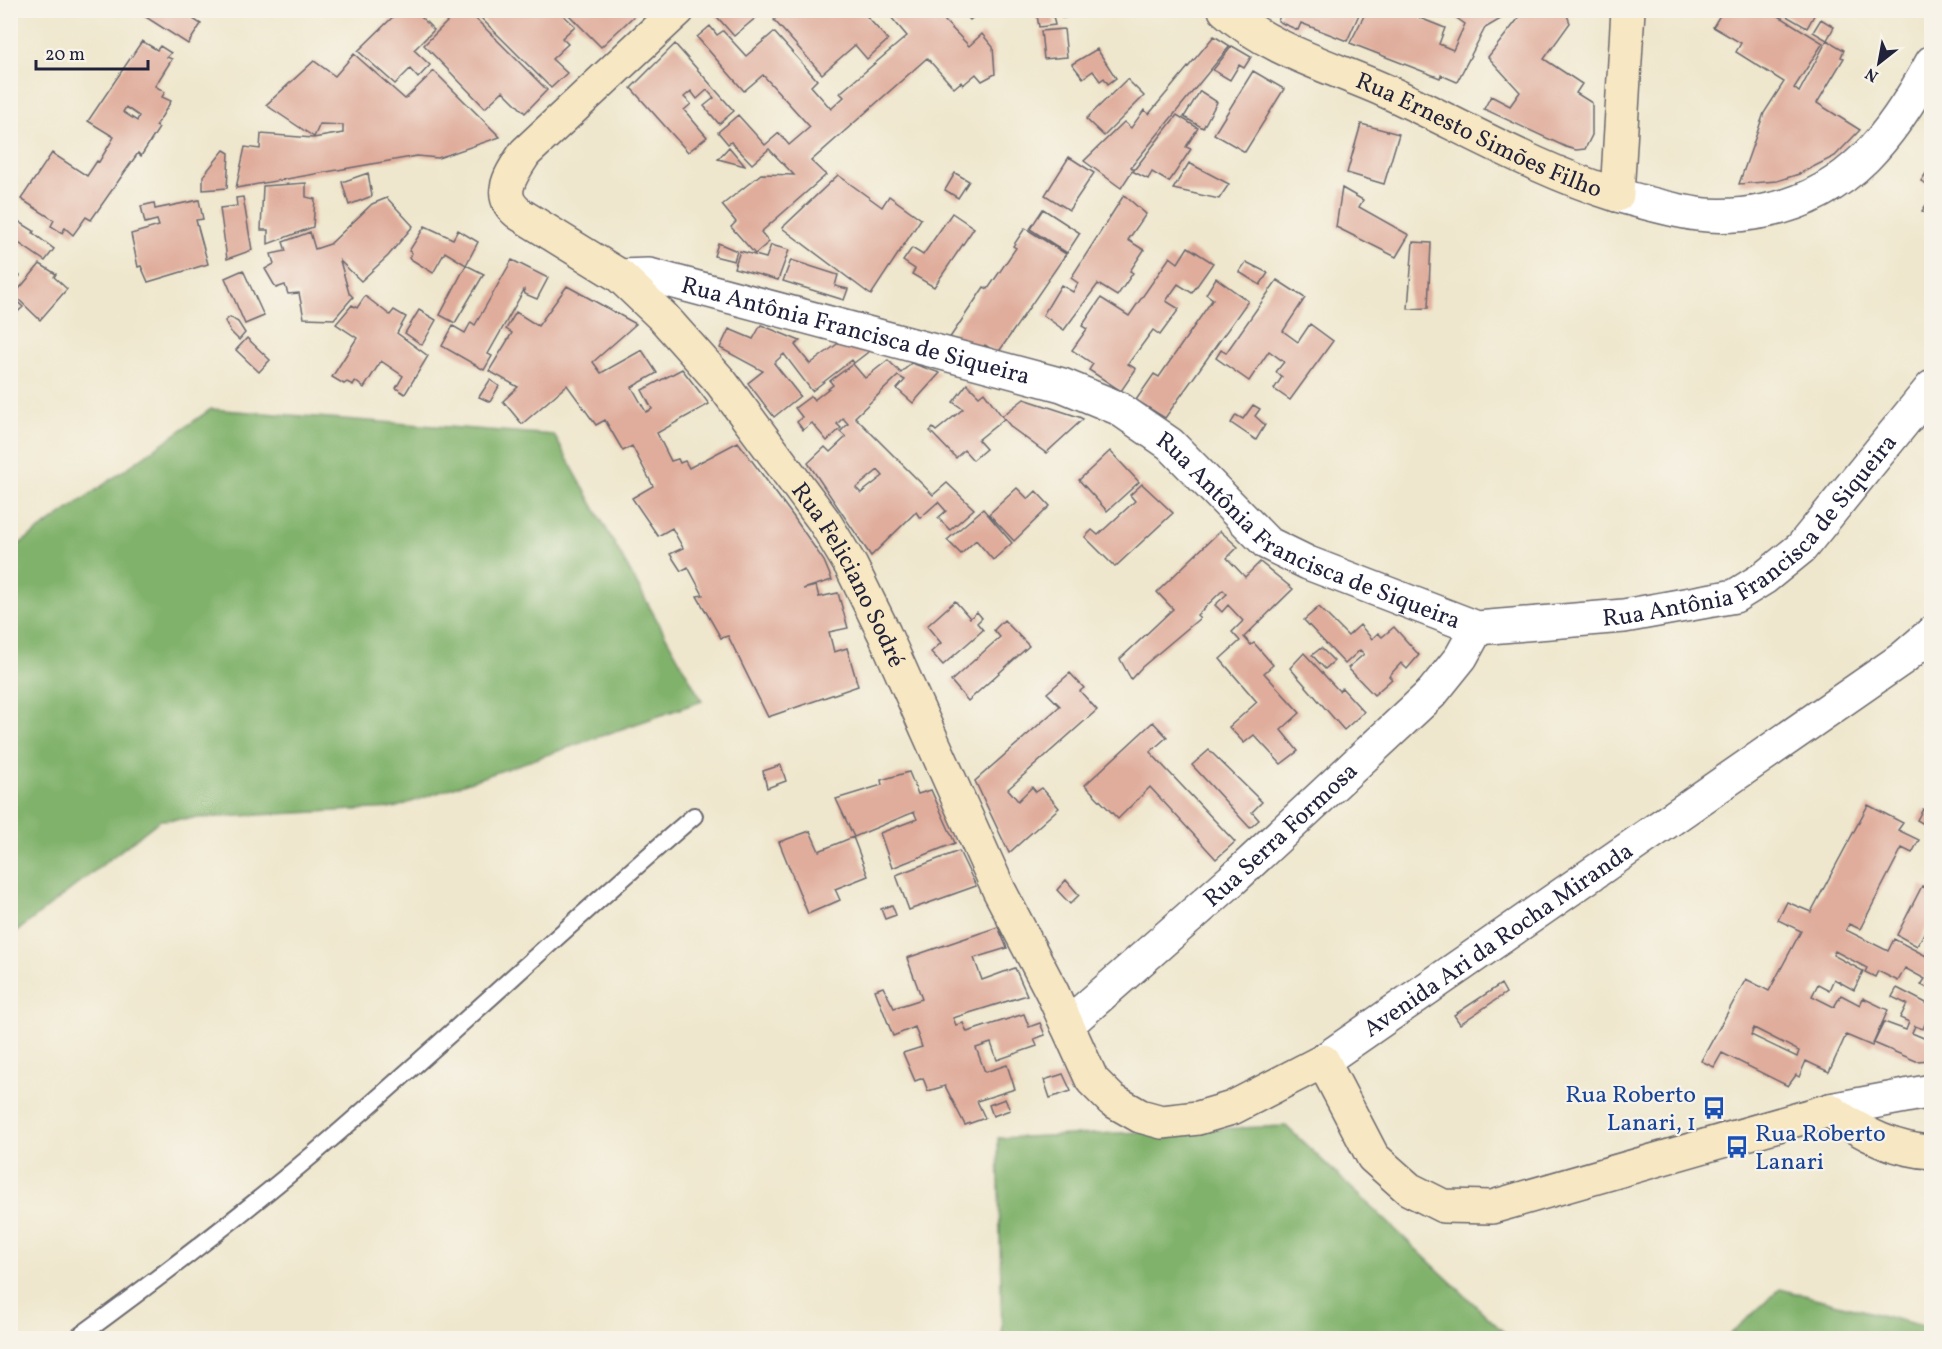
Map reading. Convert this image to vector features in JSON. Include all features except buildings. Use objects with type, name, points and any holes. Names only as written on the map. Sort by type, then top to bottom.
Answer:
[{"type":"street","name":"Rua Feliciano Sodré","points":[[678,10],[525,153],[508,183],[506,197],[515,211],[620,276],[663,316],[721,382],[824,521],[851,566],[884,633],[999,890],[1067,1025]]},
{"type":"street","name":"Rua Ernesto Simões Filho","points":[[1225,10],[1241,25],[1267,41],[1388,92],[1581,184],[1698,214],[1747,215],[1810,199],[1839,183],[1859,165],[1915,93],[1932,62]]},
{"type":"street","points":[[1617,195],[1628,10]]},
{"type":"street","name":"Rua Antônia Francisca de Siqueira","points":[[620,276],[649,275],[1062,385],[1118,408],[1170,444],[1267,543],[1308,563],[1478,628],[1624,616],[1735,596],[1764,578],[1801,548],[1932,387]]},
{"type":"street","name":"Rua Serra Formosa","points":[[1067,1025],[1233,879],[1432,693],[1461,657],[1478,628]]},
{"type":"street","name":"Avenida Ari da Rocha Miranda","points":[[1067,1025],[1092,1080],[1112,1100],[1140,1116],[1162,1122],[1198,1118],[1232,1108],[1323,1061],[1903,658],[1932,633]]},
{"type":"street","points":[[1323,1061],[1373,1157],[1409,1189],[1443,1206],[1492,1207],[1830,1110],[1932,1091]]},
{"type":"street","points":[[1830,1110],[1856,1129],[1884,1142],[1917,1152],[1932,1152]]},
{"type":"lane","points":[[77,1338],[148,1286],[330,1140],[581,913],[694,816]]},
{"type":"green space","points":[[211,409],[554,435],[702,701],[394,808],[160,820],[11,936],[11,550]]},
{"type":"green space","points":[[1286,1126],[1510,1338],[1002,1338],[998,1138]]},
{"type":"green space","points":[[1780,1289],[1931,1328],[1931,1338],[1726,1338]]},
{"type":"place","name":"Rua Roberto Lanari, 1","points":[[1714,1108]]},
{"type":"place","name":"Rua Roberto Lanari","points":[[1737,1147]]}]
